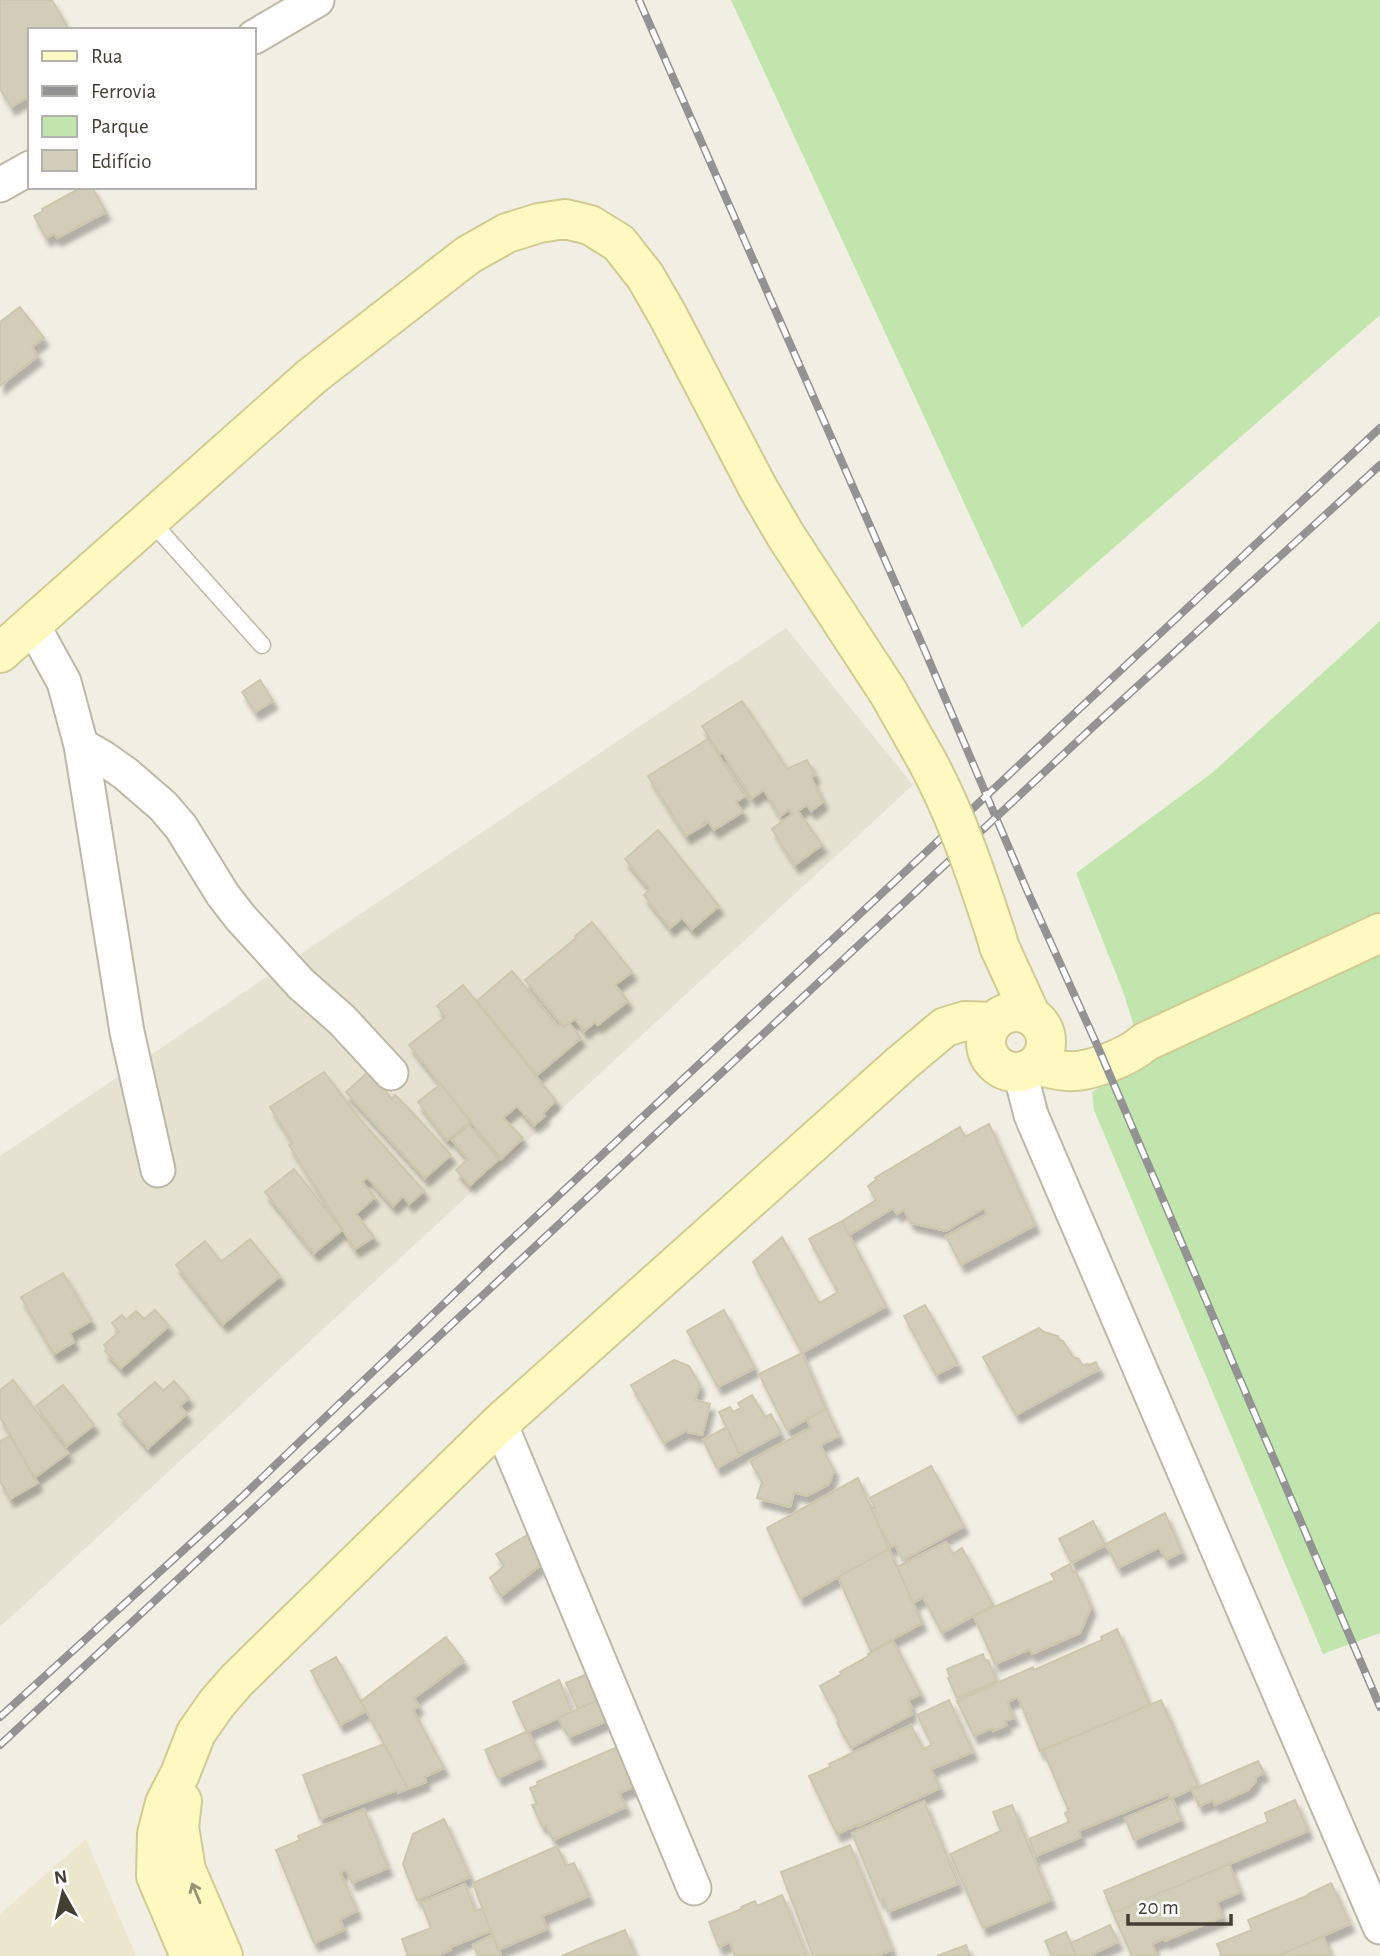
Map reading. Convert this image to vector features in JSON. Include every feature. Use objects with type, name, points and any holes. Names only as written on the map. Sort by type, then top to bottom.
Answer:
[{"type":"main road","points":[[0,653],[312,376],[468,255],[507,233],[539,223],[565,219],[590,225],[619,243],[645,276],[758,488],[786,536],[888,692],[946,796],[998,941],[1016,1040]]},
{"type":"main road","points":[[190,1956],[156,1876],[157,1834],[165,1803],[196,1734],[216,1703],[500,1423],[902,1063],[945,1027],[965,1021],[1016,1040],[1070,1072],[1105,1064],[1137,1050],[1145,1042],[1380,933]]},
{"type":"main road","points":[[180,1774],[182,1800],[179,1827],[186,1870],[223,1956]]},
{"type":"street","points":[[256,36],[317,0]]},
{"type":"street","points":[[0,185],[28,168]]},
{"type":"street","points":[[32,624],[64,682],[81,745],[127,1032],[158,1170]]},
{"type":"street","points":[[81,745],[127,774],[163,806],[181,828],[240,917],[301,984],[342,1020],[391,1073]]},
{"type":"street","points":[[1016,1040],[1031,1115],[1380,1927]]},
{"type":"street","points":[[500,1423],[694,1888]]},
{"type":"lane","points":[[150,520],[262,645]]},
{"type":"shaded area","points":[[786,628],[913,785],[0,1627],[0,1156]]},
{"type":"shaded area","points":[[86,1839],[136,1956],[0,1956],[0,1914]]},
{"type":"green space","points":[[731,0],[1380,0],[1380,315],[1022,628]]},
{"type":"green space","points":[[1380,621],[1380,1633],[1323,1654],[1094,1110],[1092,1092],[1144,1059],[1124,994],[1076,873],[1212,773]]},
{"type":"building","points":[[0,0],[52,0],[68,28],[28,28],[28,97],[11,107],[0,89]]},
{"type":"building","points":[[78,189],[93,189],[106,212],[57,238],[54,234],[46,238],[34,216],[43,211],[42,209]]},
{"type":"building","points":[[20,307],[44,338],[32,347],[38,356],[0,386],[0,322]]},
{"type":"building","points":[[260,680],[273,701],[255,712],[242,692]]},
{"type":"building","points":[[742,701],[787,769],[807,760],[815,775],[811,777],[823,802],[811,811],[807,805],[798,811],[822,845],[795,865],[772,829],[792,814],[789,810],[780,816],[764,790],[752,798],[702,726]]},
{"type":"building","points":[[708,739],[745,796],[736,802],[743,812],[714,830],[708,821],[705,821],[702,823],[704,825],[686,836],[648,776]]},
{"type":"building","points":[[658,830],[719,906],[692,929],[682,918],[670,928],[644,895],[650,889],[625,859]]},
{"type":"building","points":[[592,922],[632,972],[615,985],[628,1001],[598,1025],[595,1022],[584,1031],[575,1019],[564,1027],[525,980]]},
{"type":"building","points":[[512,971],[558,1027],[569,1023],[581,1038],[537,1075],[477,1001]]},
{"type":"building","points":[[463,985],[556,1101],[534,1125],[517,1106],[503,1118],[523,1138],[501,1159],[409,1045],[445,1017],[437,1006]]},
{"type":"building","points":[[324,1072],[364,1124],[424,1191],[409,1204],[403,1196],[393,1206],[367,1177],[362,1182],[375,1197],[356,1214],[374,1237],[355,1249],[289,1145],[293,1143],[270,1107]]},
{"type":"building","points":[[368,1072],[392,1099],[395,1095],[410,1110],[451,1155],[425,1178],[346,1092]]},
{"type":"building","points":[[441,1084],[470,1122],[447,1140],[418,1102]]},
{"type":"building","points":[[989,1124],[1035,1225],[961,1265],[946,1236],[987,1214],[984,1208],[946,1231],[911,1223],[904,1210],[897,1214],[893,1208],[849,1235],[842,1221],[876,1200],[868,1186],[875,1178],[960,1127],[965,1137]]},
{"type":"building","points":[[469,1125],[499,1159],[470,1185],[456,1170],[468,1159],[452,1140]]},
{"type":"building","points":[[294,1169],[342,1230],[314,1253],[265,1192]]},
{"type":"building","points":[[842,1221],[886,1306],[802,1353],[753,1262],[782,1237],[819,1303],[838,1292],[809,1239]]},
{"type":"building","points":[[250,1239],[280,1276],[223,1324],[176,1265],[205,1241],[221,1262]]},
{"type":"building","points":[[63,1273],[91,1321],[70,1333],[74,1342],[54,1354],[21,1297]]},
{"type":"building","points":[[925,1305],[958,1364],[936,1375],[904,1316]]},
{"type":"building","points":[[155,1310],[169,1326],[121,1368],[105,1351],[107,1349],[104,1345],[119,1332],[112,1323],[122,1315],[126,1320],[136,1311],[144,1319]]},
{"type":"building","points":[[724,1310],[755,1368],[718,1387],[687,1331]]},
{"type":"building","points":[[1039,1328],[1058,1336],[1082,1365],[1096,1362],[1099,1369],[1016,1415],[983,1357]]},
{"type":"building","points":[[802,1353],[826,1409],[787,1430],[759,1374]]},
{"type":"building","points":[[674,1360],[689,1366],[700,1385],[695,1400],[710,1404],[702,1435],[687,1430],[664,1443],[631,1385]]},
{"type":"building","points":[[13,1380],[68,1453],[34,1478],[0,1417],[0,1390]]},
{"type":"building","points":[[174,1381],[189,1398],[180,1406],[187,1414],[148,1448],[118,1414],[155,1382],[163,1391]]},
{"type":"building","points":[[63,1385],[94,1425],[67,1446],[36,1406]]},
{"type":"building","points":[[752,1395],[765,1417],[771,1414],[781,1433],[740,1455],[719,1412],[730,1407],[733,1412],[741,1408],[738,1403]]},
{"type":"building","points":[[826,1409],[839,1436],[820,1445],[834,1470],[829,1484],[807,1496],[794,1492],[790,1507],[757,1498],[762,1482],[750,1461],[811,1428],[807,1419]]},
{"type":"building","points":[[727,1427],[740,1455],[717,1468],[703,1440]]},
{"type":"building","points":[[10,1436],[38,1483],[10,1499],[0,1481],[0,1441]]},
{"type":"building","points":[[931,1466],[964,1526],[903,1560],[895,1545],[891,1547],[880,1528],[871,1509],[875,1507],[870,1498]]},
{"type":"building","points":[[858,1478],[889,1549],[800,1598],[767,1528]]},
{"type":"building","points":[[1165,1513],[1182,1552],[1166,1560],[1159,1547],[1118,1568],[1106,1544]]},
{"type":"building","points":[[1093,1521],[1105,1545],[1072,1563],[1059,1539]]},
{"type":"building","points":[[529,1534],[542,1564],[501,1596],[490,1578],[504,1566],[496,1554]]},
{"type":"building","points":[[946,1542],[953,1554],[962,1548],[993,1605],[942,1633],[923,1597],[913,1603],[897,1567]]},
{"type":"building","points":[[889,1549],[922,1623],[871,1651],[838,1577]]},
{"type":"building","points":[[1070,1564],[1073,1572],[1076,1571],[1091,1607],[1080,1633],[1032,1654],[1030,1649],[995,1664],[974,1616],[1055,1580],[1051,1574]]},
{"type":"building","points":[[1117,1629],[1150,1705],[1040,1751],[1018,1697],[1007,1702],[1014,1718],[1005,1721],[1007,1725],[974,1736],[957,1701],[1102,1640],[1101,1637]]},
{"type":"building","points":[[446,1637],[464,1661],[414,1698],[419,1706],[413,1710],[444,1768],[424,1777],[426,1782],[408,1789],[361,1701]]},
{"type":"building","points":[[893,1641],[921,1694],[908,1700],[912,1714],[851,1748],[820,1686]]},
{"type":"building","points":[[983,1654],[997,1681],[957,1698],[947,1669]]},
{"type":"building","points":[[336,1657],[366,1711],[340,1725],[311,1671]]},
{"type":"building","points":[[589,1673],[600,1699],[578,1709],[566,1683]]},
{"type":"building","points":[[559,1680],[572,1712],[527,1732],[513,1702]]},
{"type":"building","points":[[600,1699],[609,1720],[569,1737],[558,1718]]},
{"type":"building","points":[[949,1700],[973,1752],[931,1769],[940,1788],[837,1834],[809,1776],[911,1725],[923,1749],[932,1745],[917,1715]]},
{"type":"building","points":[[1161,1700],[1198,1786],[1170,1799],[1168,1794],[1078,1831],[1081,1837],[1036,1856],[1029,1839],[1069,1822],[1065,1813],[1069,1811],[1043,1750]]},
{"type":"building","points":[[528,1731],[541,1758],[498,1778],[485,1750]]},
{"type":"building","points":[[384,1744],[408,1789],[398,1793],[397,1790],[320,1819],[303,1775]]},
{"type":"building","points":[[617,1747],[634,1787],[619,1793],[626,1807],[553,1840],[546,1825],[542,1826],[532,1805],[537,1804],[530,1788],[538,1785],[537,1782]]},
{"type":"building","points":[[1258,1761],[1264,1773],[1255,1777],[1256,1781],[1248,1790],[1215,1805],[1213,1800],[1199,1806],[1192,1790]]},
{"type":"building","points":[[1172,1798],[1181,1820],[1134,1840],[1125,1818]]},
{"type":"building","points":[[1295,1800],[1308,1831],[1113,1913],[1104,1891],[1268,1822],[1265,1813]]},
{"type":"building","points":[[924,1801],[958,1884],[888,1912],[883,1899],[880,1901],[852,1833]]},
{"type":"building","points":[[1012,1805],[1051,1900],[983,1928],[950,1854],[1001,1831],[993,1812]]},
{"type":"building","points":[[364,1809],[388,1868],[352,1883],[346,1869],[340,1872],[357,1911],[340,1919],[344,1930],[314,1943],[276,1850],[300,1840],[298,1836]]},
{"type":"building","points":[[444,1819],[470,1877],[417,1900],[403,1864],[413,1834]]},
{"type":"building","points":[[850,1845],[892,1950],[876,1956],[813,1956],[781,1872]]},
{"type":"building","points":[[557,1846],[566,1866],[574,1863],[589,1896],[542,1916],[547,1929],[498,1950],[473,1883]]},
{"type":"building","points":[[1229,1864],[1240,1892],[1217,1902],[1223,1917],[1152,1944],[1157,1956],[1132,1956],[1113,1913]]},
{"type":"building","points":[[1331,1883],[1350,1924],[1278,1956],[1219,1956],[1222,1955],[1217,1944],[1252,1930],[1248,1920]]},
{"type":"building","points":[[465,1884],[475,1911],[482,1908],[491,1931],[450,1947],[451,1950],[435,1956],[408,1956],[402,1939],[431,1928],[421,1902]]},
{"type":"building","points":[[782,1895],[807,1956],[735,1956],[730,1942],[719,1947],[709,1922],[755,1901],[757,1906]]},
{"type":"building","points":[[1110,1925],[1118,1942],[1092,1954],[1093,1956],[1076,1956],[1071,1943]]},
{"type":"building","points":[[625,1930],[635,1956],[562,1956],[597,1941]]},
{"type":"building","points":[[1066,1932],[1076,1956],[1052,1956],[1045,1941]]},
{"type":"building","points":[[493,1935],[501,1956],[478,1956],[473,1945]]},
{"type":"building","points":[[1323,1936],[1331,1956],[1280,1955]]},
{"type":"building","points":[[966,1945],[970,1956],[937,1956]]},
{"type":"railway","points":[[639,0],[1097,1045],[1380,1707]]},
{"type":"railway","points":[[0,1717],[243,1496],[498,1252],[1380,428]]},
{"type":"railway","points":[[0,1745],[1095,725],[1380,465]]}]
